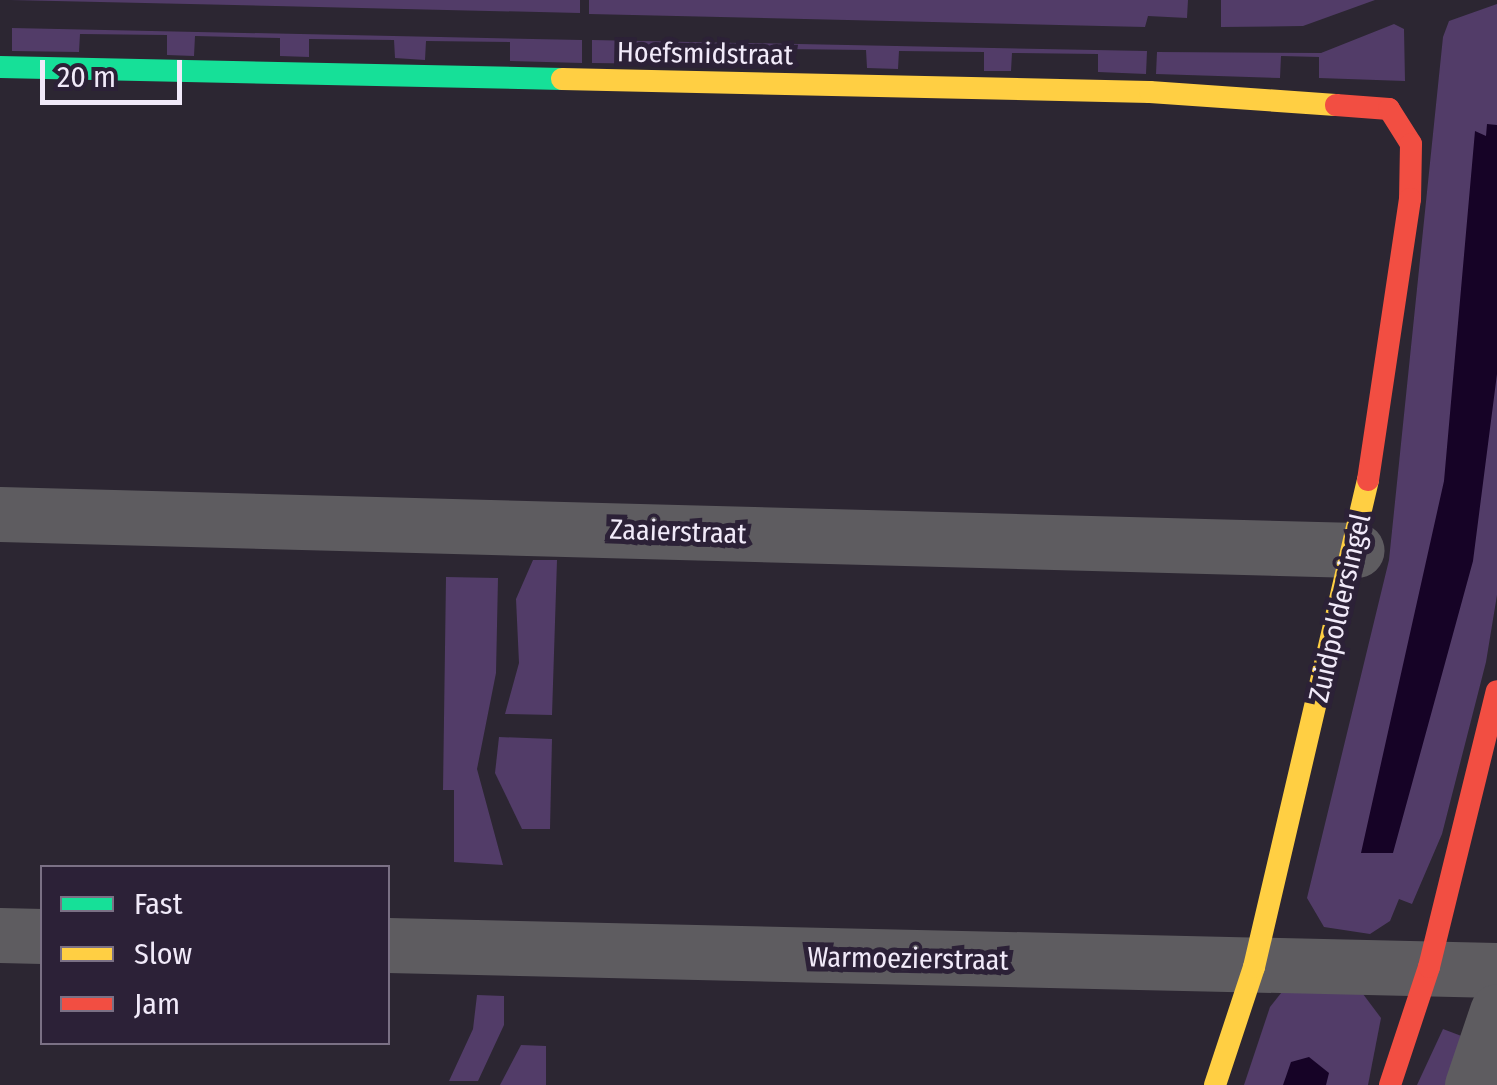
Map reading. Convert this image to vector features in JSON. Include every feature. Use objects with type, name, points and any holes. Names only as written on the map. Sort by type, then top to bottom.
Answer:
[{"type":"street","name":"Hoefsmidstraat","points":[[0,67],[1150,92],[1373,104],[1404,123]]},
{"type":"street","name":"Zuidpoldersingel","points":[[1215,1085],[1254,967],[1357,550],[1410,200],[1404,123]]},
{"type":"street","name":"Zaaierstraat","points":[[0,514],[1357,550]]},
{"type":"street","points":[[1390,1085],[1429,967],[1497,691]]},
{"type":"street","points":[[0,935],[40,936]]},
{"type":"street","name":"Warmoezierstraat","points":[[390,945],[1497,970]]},
{"type":"street","points":[[1472,1085],[1497,1011]]},
{"type":"shaded area","points":[[10,0],[580,0],[580,13]]},
{"type":"shaded area","points":[[589,0],[1188,0],[1187,18],[1148,16],[1145,27],[589,14]]},
{"type":"shaded area","points":[[1221,0],[1375,0],[1303,26],[1221,27]]},
{"type":"shaded area","points":[[1497,4],[1497,595],[1486,662],[1442,834],[1412,904],[1399,899],[1390,921],[1370,934],[1324,927],[1307,898],[1389,560],[1443,37],[1449,21]]},
{"type":"shaded area","points":[[1394,24],[1404,29],[1405,81],[1319,78],[1319,57],[1281,56],[1280,78],[1156,74],[1157,52],[1321,53]]},
{"type":"shaded area","points":[[12,28],[582,40],[582,63],[510,61],[510,42],[426,41],[425,60],[395,58],[394,40],[309,39],[309,57],[280,56],[280,38],[195,36],[194,56],[167,55],[167,35],[80,34],[79,52],[12,51]]},
{"type":"shaded area","points":[[592,40],[1147,51],[1146,74],[1098,72],[1098,54],[1012,53],[1011,71],[984,71],[984,52],[899,51],[898,69],[867,68],[866,50],[782,49],[781,67],[755,66],[755,48],[672,47],[671,64],[592,63]]},
{"type":"shaded area","points":[[1487,124],[1497,125],[1497,374],[1473,561],[1393,853],[1361,853],[1444,481],[1475,131],[1486,136]]},
{"type":"shaded area","points":[[533,560],[557,560],[552,715],[505,714],[519,663],[516,599]]},
{"type":"shaded area","points":[[446,577],[498,578],[496,673],[477,769],[503,865],[454,862],[454,790],[443,790]]},
{"type":"shaded area","points":[[499,737],[552,739],[550,829],[522,829],[495,773]]},
{"type":"shaded area","points":[[1289,983],[1360,990],[1381,1018],[1368,1085],[1244,1085],[1270,1007]]},
{"type":"shaded area","points":[[477,995],[504,996],[504,1025],[478,1081],[449,1081],[473,1029]]},
{"type":"shaded area","points":[[1443,1029],[1472,1040],[1456,1085],[1417,1085]]},
{"type":"shaded area","points":[[521,1045],[546,1046],[546,1085],[500,1085]]},
{"type":"shaded area","points":[[1309,1057],[1329,1073],[1326,1085],[1283,1085],[1291,1062]]},
{"type":"traffic: fast","points":[[0,67],[562,79]]},
{"type":"traffic: slow","points":[[562,79],[1150,92],[1336,105]]},
{"type":"traffic: slow","points":[[1215,1085],[1254,967],[1368,480]]},
{"type":"traffic: jam","points":[[1336,105],[1389,109],[1411,144],[1410,199],[1368,480]]},
{"type":"traffic: jam","points":[[1390,1085],[1429,967],[1497,691]]}]
